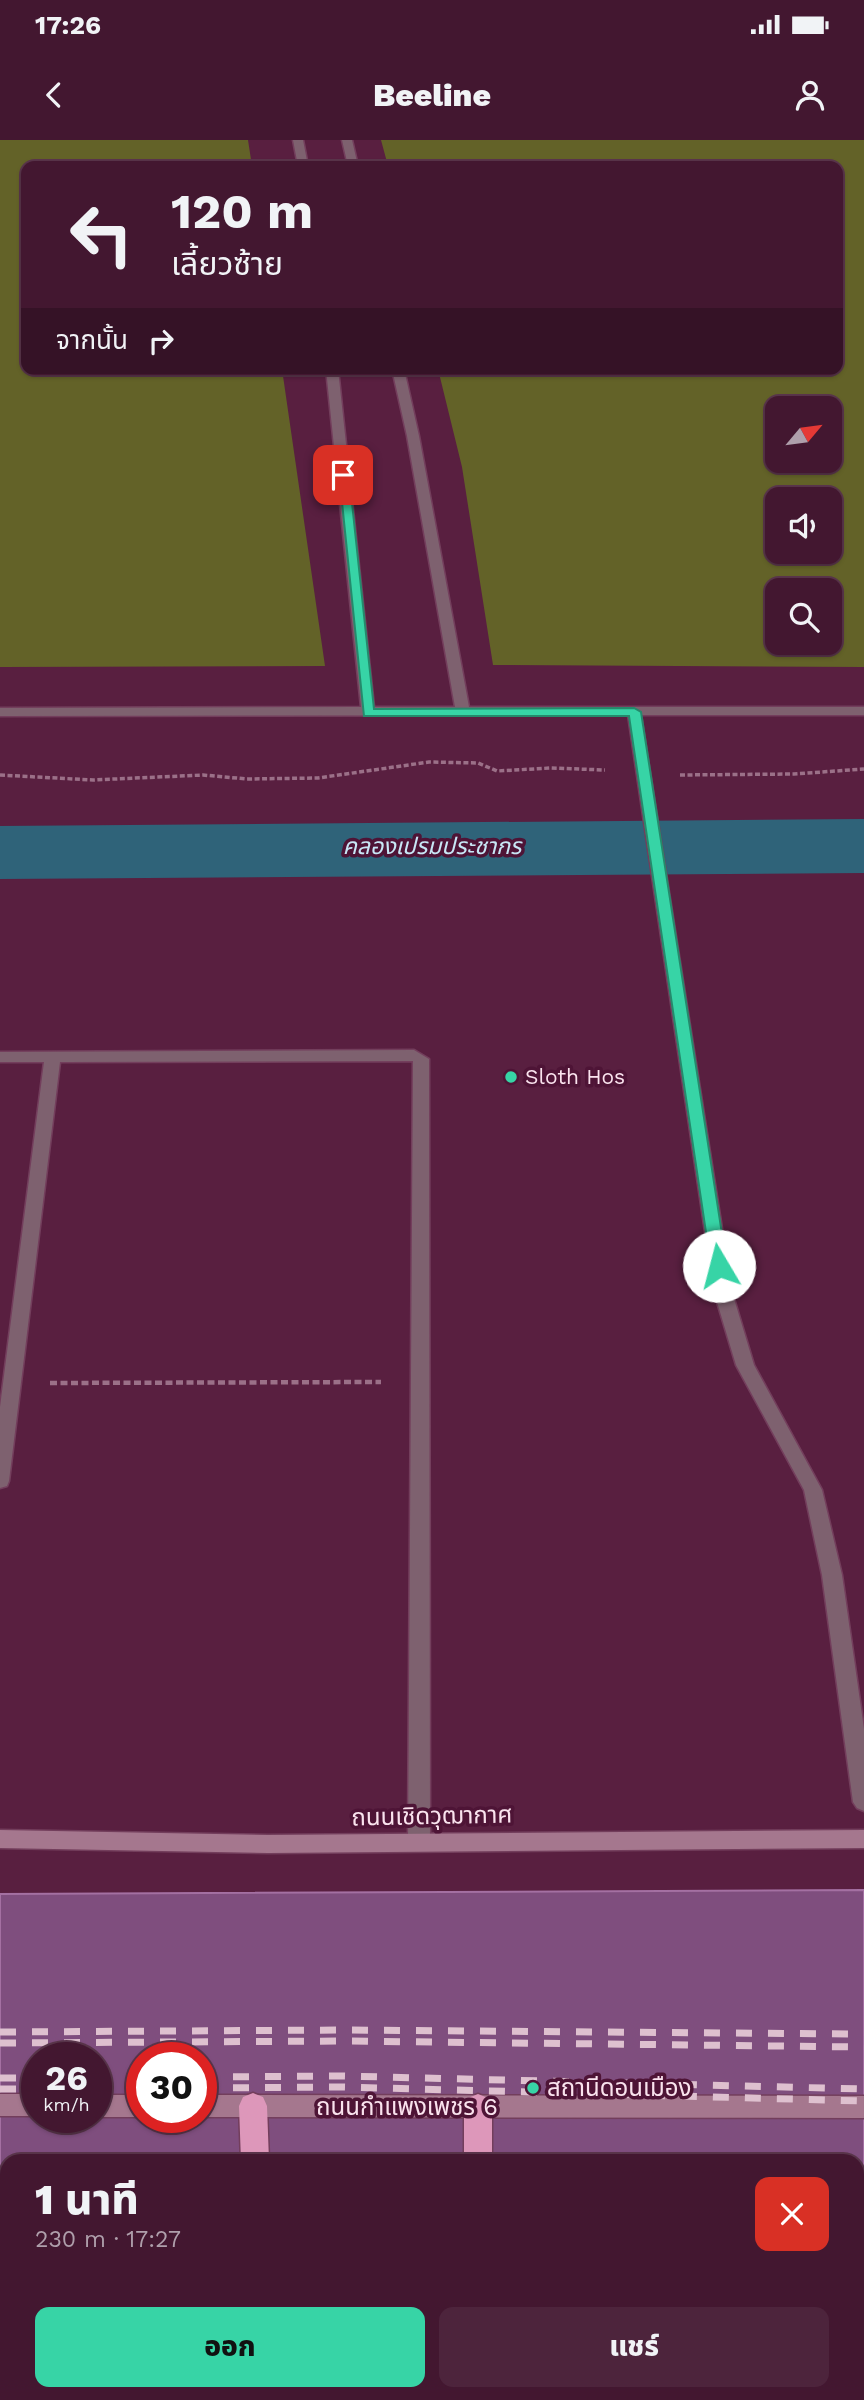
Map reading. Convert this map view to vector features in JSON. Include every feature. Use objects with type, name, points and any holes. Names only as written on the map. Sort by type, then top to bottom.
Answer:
[{"type":"highway","points":[[253,2106],[255,2154]]},
{"type":"highway","points":[[478,2107],[478,2154]]},
{"type":"main road","name":"ถนนเชิดวุฒากาศ","points":[[0,1839],[268,1844],[864,1839]]},
{"type":"main road","points":[[0,2105],[21,2105]]},
{"type":"main road","name":"ถนนกำแพงเพชร 6","points":[[217,2106],[864,2108]]},
{"type":"street","points":[[298,140],[302,161]]},
{"type":"street","points":[[347,140],[351,161]]},
{"type":"street","points":[[333,375],[368,713]]},
{"type":"street","points":[[399,375],[413,436],[463,713]]},
{"type":"street","points":[[0,712],[864,711]]},
{"type":"street","points":[[634,712],[723,1292],[746,1365],[813,1490],[832,1575],[864,1802]]},
{"type":"street","points":[[0,1057],[418,1055],[421,1059],[419,1842]]},
{"type":"street","points":[[0,1481],[53,1057]]},
{"type":"path","points":[[0,775],[93,780],[203,775],[247,779],[306,778],[429,762],[478,763],[497,771],[551,768],[645,779],[682,775],[794,774],[864,769]]},
{"type":"path","points":[[12,1383],[419,1382]]},
{"type":"shaded area","points":[[0,140],[248,140],[251,161],[21,161],[21,375],[283,375],[325,666],[0,667]]},
{"type":"shaded area","points":[[381,140],[864,140],[864,667],[493,665],[462,467],[439,375],[843,375],[843,161],[387,161]]},
{"type":"water","name":"คลองเปรมประชากร","points":[[864,819],[864,873],[0,879],[0,826]]},
{"type":"building","name":"สถานีดอนเมือง","points":[[864,1890],[864,2154],[0,2154],[0,1894]]},
{"type":"railway","points":[[0,2032],[343,2030],[864,2034]]},
{"type":"railway","points":[[0,2043],[343,2041],[864,2047]]},
{"type":"railway","points":[[217,2077],[343,2076],[864,2089]]},
{"type":"railway","points":[[112,2077],[126,2077]]},
{"type":"railway","points":[[0,2078],[21,2078]]},
{"type":"railway","points":[[217,2088],[342,2087],[864,2101]]},
{"type":"railway","points":[[112,2089],[126,2088]]},
{"type":"railway","points":[[0,2089],[21,2089]]},
{"type":"place","name":"Sloth Hos","points":[[511,1077]]},
{"type":"place","name":"สถานีดอนเมือง","points":[[533,2088]]},
{"type":"route","points":[[343,475],[368,713],[634,712],[719,1266]]}]
